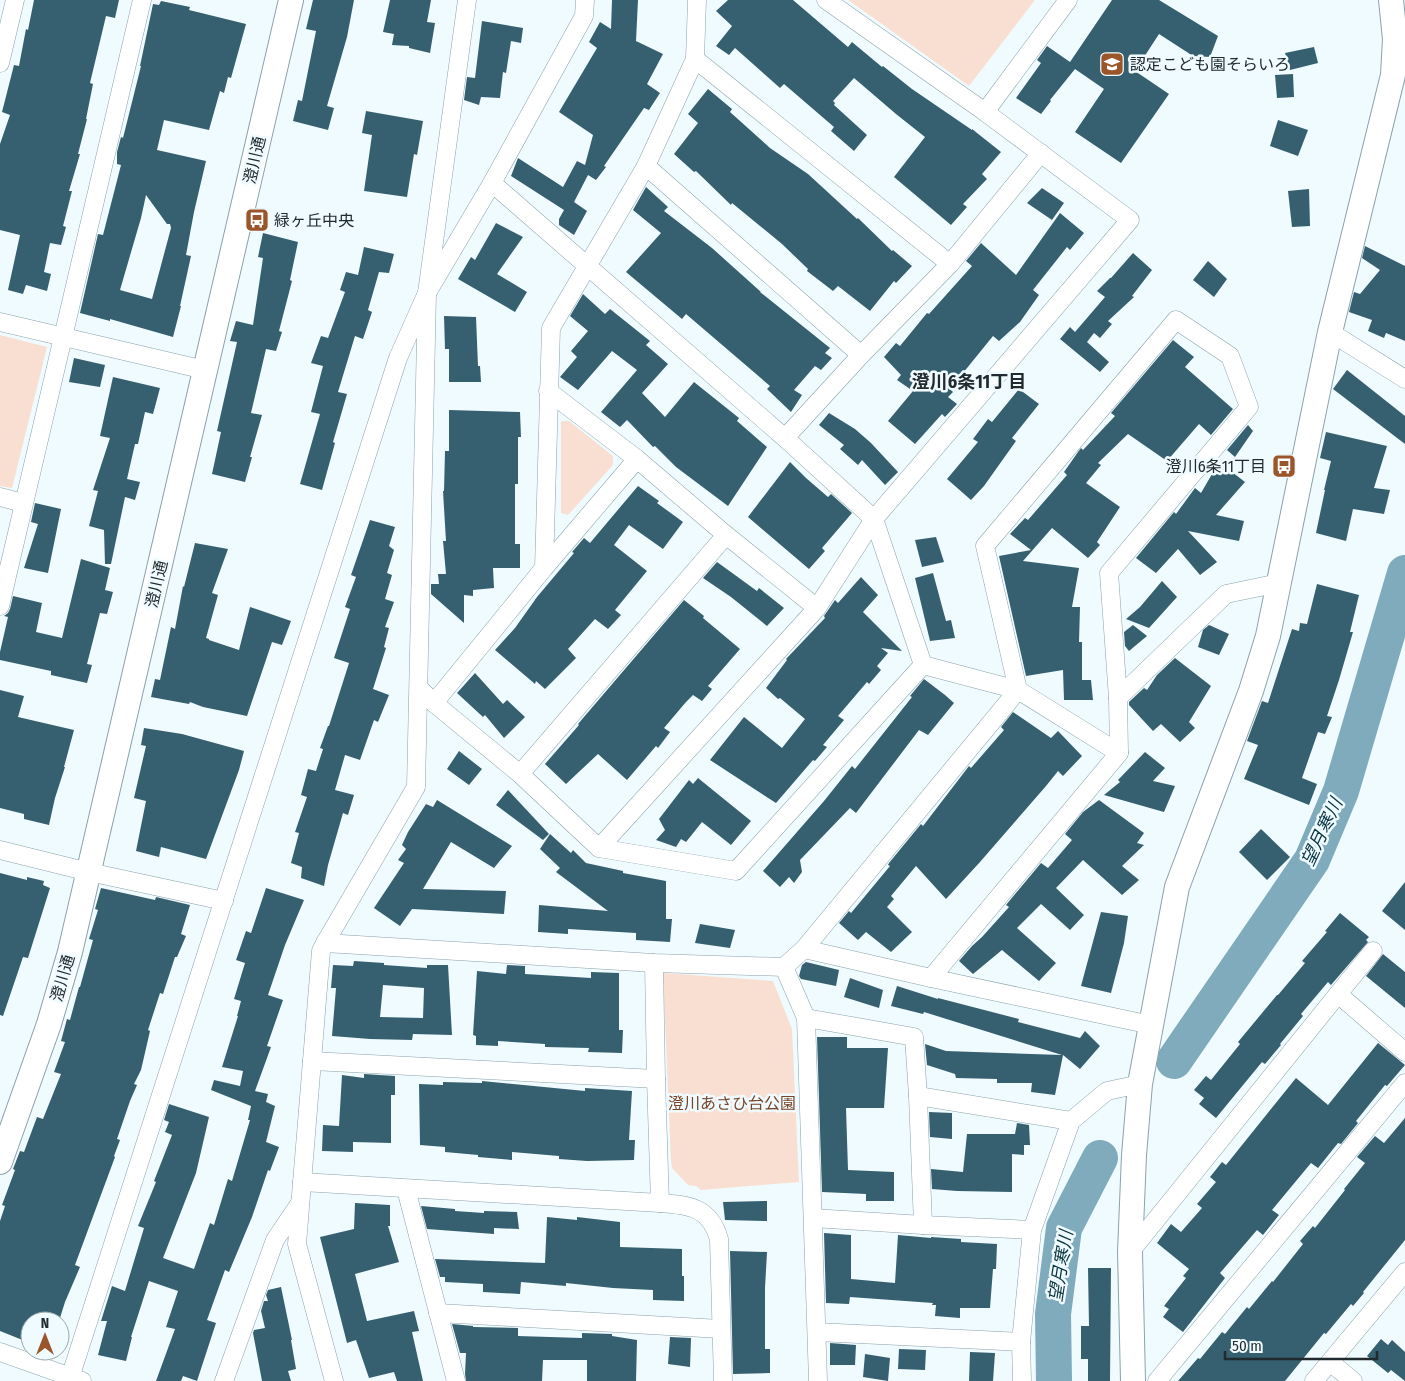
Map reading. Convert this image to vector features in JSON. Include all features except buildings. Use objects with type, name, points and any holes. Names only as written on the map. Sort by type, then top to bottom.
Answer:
[{"type":"street","points":[[0,63],[15,0]]},
{"type":"street","points":[[0,606],[142,0]]},
{"type":"street","name":"澄川通","points":[[0,1162],[49,1024],[70,952],[290,0]]},
{"type":"street","points":[[334,1381],[297,1244],[321,951],[416,787],[427,293],[467,0]]},
{"type":"street","points":[[0,1352],[74,1380],[224,901],[398,358],[427,293],[492,183],[584,16],[584,0]]},
{"type":"street","points":[[544,568],[551,328],[646,166],[695,59],[697,0]]},
{"type":"street","points":[[599,848],[818,608],[874,519],[1130,220],[985,112],[826,0]]},
{"type":"street","points":[[985,112],[1068,0]]},
{"type":"street","points":[[1132,1381],[1130,1252],[1134,1155],[1140,1084],[1151,1025],[1177,887],[1251,691],[1268,636],[1330,332],[1393,75],[1395,39],[1391,0]]},
{"type":"street","points":[[695,59],[950,264]]},
{"type":"street","points":[[785,438],[861,355],[950,264],[1041,153]]},
{"type":"street","points":[[646,166],[861,355]]},
{"type":"street","points":[[492,183],[785,438],[874,519],[923,666]]},
{"type":"street","points":[[931,978],[1119,752],[1118,698],[1109,573],[1249,407],[1230,356],[1176,320],[985,546],[1018,690]]},
{"type":"street","points":[[0,322],[205,370]]},
{"type":"street","points":[[1330,332],[1405,379]]},
{"type":"street","points":[[548,391],[637,459],[726,536],[818,608]]},
{"type":"street","points":[[434,703],[544,568],[637,459]]},
{"type":"street","points":[[0,497],[24,503]]},
{"type":"street","points":[[520,774],[726,536]]},
{"type":"street","points":[[1118,698],[1226,594],[1279,583]]},
{"type":"street","points":[[419,688],[434,703],[520,774],[599,848],[736,871],[923,666]]},
{"type":"street","points":[[923,666],[1018,690],[1119,752]]},
{"type":"street","points":[[325,943],[654,963],[784,967],[804,949],[1018,690]]},
{"type":"street","points":[[0,850],[89,872],[224,901]]},
{"type":"street","points":[[804,949],[1151,1025]]},
{"type":"street","points":[[1130,1252],[1373,951]]},
{"type":"street","points":[[654,963],[660,1203]]},
{"type":"street","points":[[784,967],[806,1018],[818,1381]]},
{"type":"street","points":[[1338,994],[1405,1052]]},
{"type":"street","points":[[806,1018],[914,1037],[923,1225]]},
{"type":"street","points":[[312,1061],[656,1079]]},
{"type":"street","points":[[1157,1381],[1405,1082]]},
{"type":"street","points":[[1022,1381],[1021,1342],[1032,1230],[1071,1121],[1107,1091],[1140,1084]]},
{"type":"street","points":[[918,1096],[1071,1121]]},
{"type":"street","points":[[302,1182],[660,1203],[686,1205],[700,1210],[710,1219],[719,1239],[723,1381]]},
{"type":"street","points":[[406,1189],[456,1381]]},
{"type":"street","points":[[224,1381],[275,1240],[301,1202]]},
{"type":"street","points":[[813,1218],[1032,1230]]},
{"type":"street","points":[[1314,1381],[1403,1277]]},
{"type":"street","points":[[438,1313],[721,1329]]},
{"type":"street","points":[[817,1332],[1021,1342]]},
{"type":"street","points":[[1330,1362],[1353,1381]]},
{"type":"green space","points":[[848,0],[1035,0],[969,86]]},
{"type":"green space","points":[[0,335],[47,347],[12,488],[0,486]]},
{"type":"green space","points":[[561,421],[569,421],[613,456],[613,465],[568,515],[561,513]]},
{"type":"green space","name":"澄川あさひ台公園","points":[[663,973],[773,981],[792,1029],[799,1182],[701,1190],[696,1186],[688,1185],[672,1168]]},
{"type":"waterway","name":"望月寒川","points":[[1174,1061],[1312,860],[1341,791],[1405,573]]},
{"type":"waterway","name":"望月寒川","points":[[1054,1381],[1053,1314],[1064,1228],[1100,1158]]},
{"type":"place","name":"認定こども園そらいろ","points":[[1112,64]]},
{"type":"place","name":"緑ヶ丘中央","points":[[257,220]]},
{"type":"place","name":"澄川6条11丁目","points":[[1284,466]]},
{"type":"district","name":"澄川6条11丁目","points":[[969,382]]}]
